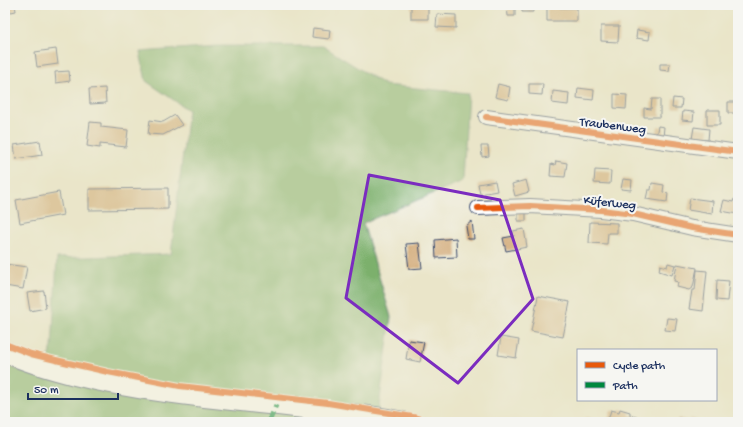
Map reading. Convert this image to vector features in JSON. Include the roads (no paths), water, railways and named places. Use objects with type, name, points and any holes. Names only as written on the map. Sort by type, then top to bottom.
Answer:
[{"type":"main road","points":[[5,352],[35,364],[136,388],[358,415],[403,422]]},
{"type":"street","name":"Traubenweg","points":[[486,117],[738,152]]},
{"type":"street","name":"Küferweg","points":[[478,208],[524,206],[601,210],[639,215],[692,228],[738,235]]}]
